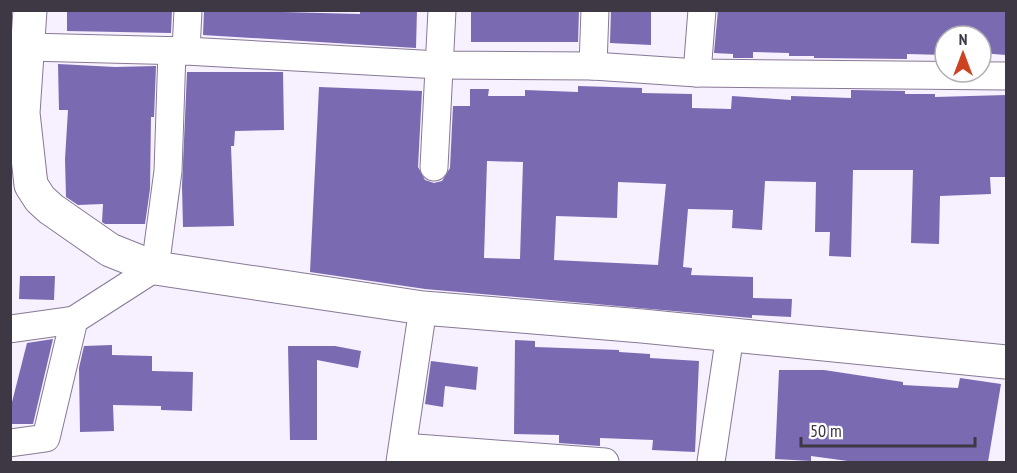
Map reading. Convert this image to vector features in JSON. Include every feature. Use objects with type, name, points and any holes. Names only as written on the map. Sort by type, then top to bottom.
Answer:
[{"type":"main road","points":[[30,10],[23,113],[31,185],[40,199],[51,209],[110,250],[154,268],[257,286],[423,308],[1006,362]]},
{"type":"street","points":[[10,329],[75,320],[154,268],[168,171],[179,51],[188,10]]},
{"type":"street","points":[[434,167],[442,10]]},
{"type":"street","points":[[593,66],[595,10]]},
{"type":"street","points":[[697,73],[702,10]]},
{"type":"street","points":[[27,47],[179,51],[438,65],[593,66],[697,73],[1006,76]]},
{"type":"street","points":[[423,308],[401,455],[605,462]]},
{"type":"street","points":[[10,443],[46,438],[75,320]]},
{"type":"street","points":[[711,462],[730,335]]},
{"type":"building","points":[[67,10],[172,10],[171,33],[67,31]]},
{"type":"building","points":[[204,10],[360,14],[360,10],[417,10],[416,48],[203,35]]},
{"type":"building","points":[[471,10],[579,10],[578,42],[471,42]]},
{"type":"building","points":[[611,10],[651,10],[651,45],[610,43]]},
{"type":"building","points":[[718,10],[1006,10],[1006,55],[993,54],[993,24],[933,24],[933,55],[907,54],[907,59],[814,58],[814,56],[789,56],[789,53],[753,52],[753,58],[733,58],[733,54],[714,53]]},
{"type":"building","points":[[58,64],[115,67],[156,66],[154,117],[151,117],[150,189],[145,224],[105,224],[102,222],[103,204],[78,205],[66,197],[65,159],[68,110],[59,110]]},
{"type":"building","points":[[187,72],[283,72],[284,130],[235,131],[234,146],[231,146],[234,226],[183,227],[182,186]]},
{"type":"building","points":[[578,86],[642,88],[642,93],[692,94],[692,108],[731,109],[732,96],[791,100],[791,96],[851,98],[851,90],[905,91],[905,94],[935,94],[935,97],[1006,95],[1006,177],[990,177],[991,194],[940,196],[939,244],[911,243],[913,170],[853,170],[851,257],[829,256],[830,232],[815,232],[816,182],[765,181],[762,230],[732,228],[733,210],[688,209],[683,267],[692,268],[691,275],[753,277],[753,298],[792,299],[791,317],[752,315],[752,318],[425,289],[310,272],[319,87],[422,91],[418,167],[425,180],[434,183],[442,181],[450,168],[453,106],[470,106],[470,89],[489,89],[488,96],[525,96],[525,90],[578,92]],"holes":[[[487,161],[523,162],[520,259],[484,258]],[[618,182],[666,184],[658,265],[554,260],[556,216],[617,218]]]},
{"type":"building","points":[[20,276],[55,276],[54,300],[19,299]]},
{"type":"building","points":[[53,339],[33,424],[10,424],[10,410],[27,343]]},
{"type":"building","points":[[515,340],[535,341],[535,347],[619,350],[619,352],[650,354],[650,358],[699,361],[695,452],[652,450],[653,440],[600,438],[600,446],[559,443],[559,435],[514,434]]},
{"type":"building","points":[[112,345],[112,355],[152,356],[152,371],[193,372],[192,411],[161,410],[161,406],[113,405],[114,431],[80,432],[79,368],[84,346]]},
{"type":"building","points":[[288,346],[335,346],[361,351],[358,368],[317,360],[317,440],[290,440]]},
{"type":"building","points":[[431,361],[478,367],[476,390],[445,386],[443,407],[425,404]]},
{"type":"building","points":[[779,370],[824,370],[903,382],[903,385],[958,388],[960,378],[1001,384],[988,462],[855,462],[811,456],[811,461],[775,459]]}]
